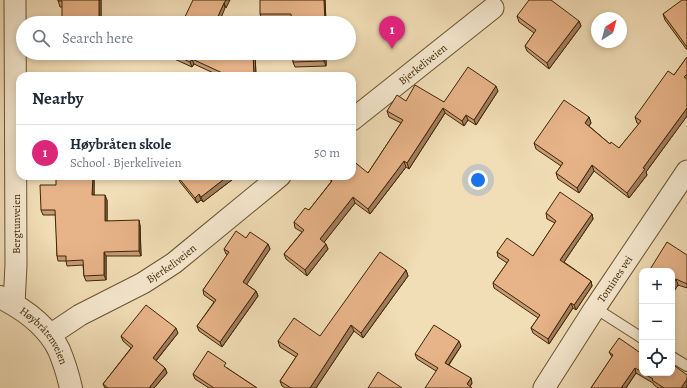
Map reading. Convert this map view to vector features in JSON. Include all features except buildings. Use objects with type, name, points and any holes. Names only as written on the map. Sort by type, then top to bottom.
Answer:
[{"type":"street","name":"Bergtunveien","points":[[7,301],[16,265],[15,0]]},
{"type":"street","name":"Bjerkeliveien","points":[[356,117],[493,8]]},
{"type":"street","name":"Tomines vei","points":[[544,388],[595,308],[687,171]]},
{"type":"street","name":"Bjerkeliveien","points":[[50,335],[80,315],[143,283],[174,263],[275,180]]},
{"type":"street","name":"Høybråtenveien","points":[[7,301],[27,312],[50,335],[59,350],[71,388]]},
{"type":"lane","points":[[595,308],[639,336]]},
{"type":"lane","points":[[675,359],[687,366]]},
{"type":"place","name":"Høybråten skole","points":[[392,49]]}]
